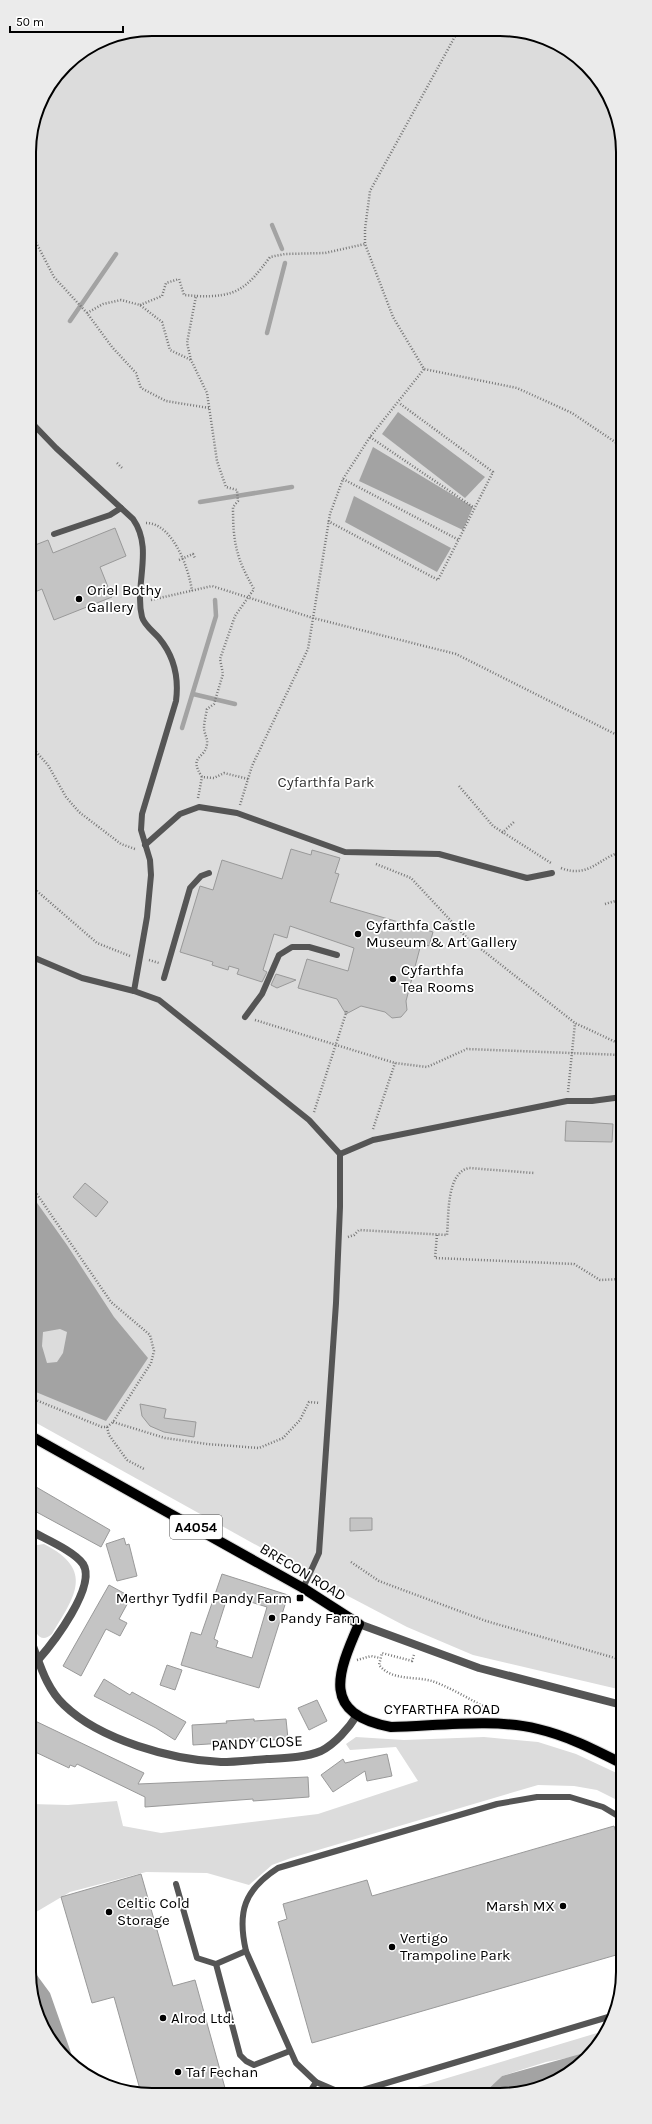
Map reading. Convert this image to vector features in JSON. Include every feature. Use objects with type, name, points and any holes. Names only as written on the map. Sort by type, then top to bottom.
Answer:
[{"type":"main road","name":"BRECON ROAD","points":[[36,1439],[303,1588],[359,1624]]},
{"type":"main road","name":"CYFARTHFA ROAD","points":[[359,1624],[345,1657],[340,1674],[341,1691],[348,1709],[357,1715],[374,1724],[391,1727],[503,1724],[538,1728],[578,1741],[616,1761]]},
{"type":"street","points":[[36,1534],[74,1556],[83,1565],[86,1577],[85,1589],[54,1642],[38,1660]]},
{"type":"street","name":"BRECON ROAD","points":[[359,1624],[479,1668],[616,1703]]},
{"type":"street","name":"PANDY CLOSE","points":[[36,1655],[49,1689],[64,1706],[86,1722],[119,1739],[185,1758],[222,1762],[300,1757],[328,1746],[352,1723],[357,1715]]},
{"type":"lane","points":[[36,427],[56,448],[121,508],[138,527],[143,542],[142,573],[139,589],[142,619],[169,652],[174,664],[177,689],[176,701],[142,814],[141,830],[150,860],[150,882],[141,959],[134,991]]},
{"type":"lane","points":[[54,534],[110,515],[121,508]]},
{"type":"lane","points":[[145,845],[180,814],[199,807],[237,813],[345,852],[439,854],[527,878],[552,873]]},
{"type":"lane","points":[[164,978],[190,888],[201,876],[209,872]]},
{"type":"lane","points":[[246,1016],[262,994],[279,955],[292,947],[309,947],[337,955]]},
{"type":"lane","points":[[36,959],[82,978],[134,991],[159,1000],[309,1120],[340,1154],[340,1206],[336,1303],[318,1554],[303,1588]]},
{"type":"lane","points":[[340,1154],[373,1140],[567,1101],[592,1101],[616,1099]]},
{"type":"lane","points":[[330,2088],[316,2082],[296,2062],[290,2052],[246,1951],[242,1931],[242,1911],[260,1883],[278,1868],[497,1804],[536,1797],[570,1797],[603,1807],[616,1815]]},
{"type":"lane","points":[[176,1884],[197,1958],[216,1964],[246,1951]]},
{"type":"lane","points":[[216,1964],[240,2055],[246,2061],[254,2065],[290,2052]]},
{"type":"lane","points":[[370,2088],[606,2017]]},
{"type":"lane","points":[[312,2088],[316,2082]]},
{"type":"path","points":[[455,36],[370,191],[365,244],[393,317],[424,369],[517,388],[572,413],[616,443]]},
{"type":"path","points":[[36,242],[54,277],[87,313],[112,348],[136,373],[141,388],[166,401],[209,408]]},
{"type":"path","points":[[140,305],[162,296],[166,283],[179,279],[184,296],[209,297],[234,292],[252,282],[270,257],[285,254],[325,253],[365,244]]},
{"type":"path","points":[[196,296],[187,343],[191,360],[208,393],[217,461],[221,474],[226,487],[237,490],[238,501],[233,507],[234,544],[245,574],[254,589],[250,598],[235,616],[220,659],[223,674],[214,704],[207,709],[204,729],[207,743],[197,762],[197,769],[202,777],[198,793],[199,807]]},
{"type":"path","points":[[87,313],[103,304],[121,300],[140,305],[162,322],[170,350],[191,360]]},
{"type":"path","points":[[237,813],[248,779],[308,649],[328,521],[343,479],[370,437],[399,403],[424,369]]},
{"type":"path","points":[[328,521],[438,580],[494,472],[399,403]]},
{"type":"path","points":[[370,437],[473,508]]},
{"type":"path","points":[[117,463],[122,468]]},
{"type":"path","points":[[343,479],[459,540]]},
{"type":"path","points":[[147,522],[157,525],[171,537],[190,575],[192,591]]},
{"type":"path","points":[[179,560],[193,554],[195,558]]},
{"type":"path","points":[[146,601],[212,586],[313,618],[456,654],[616,734]]},
{"type":"path","points":[[36,751],[48,765],[66,797],[79,812],[122,844],[137,849]]},
{"type":"path","points":[[202,777],[214,778],[224,773],[248,779]]},
{"type":"path","points":[[459,786],[493,826],[550,863],[571,871],[598,865],[616,853]]},
{"type":"path","points":[[502,833],[514,822]]},
{"type":"path","points":[[370,863],[382,866],[411,878],[467,938],[575,1023],[616,1042]]},
{"type":"path","points":[[36,889],[97,943],[135,958]]},
{"type":"path","points":[[605,904],[616,901]]},
{"type":"path","points":[[309,1120],[313,1114],[347,1010]]},
{"type":"path","points":[[246,1016],[334,1046],[395,1063],[427,1067],[467,1049],[616,1055]]},
{"type":"path","points":[[567,1101],[575,1023]]},
{"type":"path","points":[[373,1140],[371,1134],[395,1063]]},
{"type":"path","points":[[338,1238],[354,1235],[359,1230],[447,1235],[452,1184],[456,1174],[463,1169],[469,1168],[534,1173]]},
{"type":"path","points":[[36,1193],[111,1302],[150,1335],[154,1351],[151,1363],[113,1422],[107,1427]]},
{"type":"path","points":[[437,1235],[435,1258],[574,1264],[600,1280],[616,1279]]},
{"type":"path","points":[[36,1400],[88,1422],[107,1427]]},
{"type":"path","points":[[113,1422],[165,1438],[207,1444],[259,1448],[284,1438],[300,1420],[309,1402],[328,1403]]},
{"type":"path","points":[[107,1427],[109,1435],[127,1460],[144,1469]]},
{"type":"path","points":[[351,1562],[379,1581],[486,1620],[616,1658]]},
{"type":"path","points":[[417,1646],[412,1661],[382,1653],[379,1665],[383,1670],[400,1677],[431,1681],[497,1713],[503,1724]]},
{"type":"path","points":[[345,1657],[357,1660],[371,1656],[380,1658]]},
{"type":"green space","name":"Cyfarthfa Park","points":[[144,36],[500,36],[523,38],[537,42],[558,52],[571,60],[582,70],[592,81],[604,101],[614,129],[616,152],[616,1689],[473,1655],[407,1627],[348,1596],[36,1423],[36,144],[38,129],[45,108],[52,94],[70,70],[94,52],[115,42],[129,38]]},
{"type":"green space","points":[[44,1544],[60,1554],[70,1564],[75,1574],[76,1584],[68,1608],[52,1634],[43,1638],[36,1632],[36,1545]]},
{"type":"green space","points":[[356,1737],[404,1740],[484,1737],[538,1742],[576,1754],[616,1773],[616,1800],[597,1790],[574,1786],[538,1785],[291,1858],[272,1865],[249,1885],[207,1873],[146,1872],[70,1892],[36,1912],[36,1804],[68,1805],[117,1801],[123,1826],[161,1833],[318,1814],[418,1781],[396,1747],[350,1750],[346,1744]]},
{"type":"green space","points":[[598,2033],[580,2055],[546,2062],[502,2076],[489,2088],[414,2088]]},
{"type":"shaded area","points":[[398,412],[485,477],[465,498],[382,434]]},
{"type":"shaded area","points":[[373,447],[473,507],[463,530],[359,481]]},
{"type":"shaded area","points":[[354,496],[451,548],[437,572],[345,522]]},
{"type":"shaded area","points":[[36,1201],[67,1245],[114,1317],[148,1358],[106,1421],[36,1392]],"holes":[[[60,1329],[67,1332],[63,1353],[57,1362],[47,1363],[42,1346],[43,1332]]]},
{"type":"shaded area","points":[[36,1974],[50,1993],[72,2056],[60,2043],[48,2023],[38,1995]]},
{"type":"shaded area","points":[[582,2053],[571,2064],[551,2076],[537,2082],[508,2088],[489,2088],[502,2076]]},
{"type":"building","points":[[115,528],[126,556],[100,567],[112,597],[54,620],[42,589],[36,592],[36,545],[48,540],[53,553]]},
{"type":"building","points":[[291,849],[311,855],[312,850],[340,858],[335,873],[339,874],[330,902],[433,932],[429,946],[421,944],[406,1001],[407,1010],[401,1017],[392,1018],[385,1012],[361,1006],[346,1014],[337,999],[298,988],[307,959],[348,971],[354,948],[290,926],[287,938],[274,934],[263,970],[267,972],[262,982],[237,974],[239,969],[229,966],[228,970],[212,965],[213,962],[180,952],[200,886],[213,890],[222,860],[282,879]]},
{"type":"building","points":[[276,974],[296,980],[277,988],[271,985]]},
{"type":"building","points":[[566,1121],[613,1124],[612,1142],[565,1141]]},
{"type":"building","points":[[85,1183],[108,1202],[96,1217],[73,1197]]},
{"type":"building","points":[[140,1404],[166,1409],[164,1418],[196,1422],[194,1437],[164,1432],[150,1426],[142,1416]]},
{"type":"building","points":[[36,1487],[110,1530],[101,1547],[36,1512]]},
{"type":"building","points":[[350,1518],[372,1518],[372,1530],[350,1531]]},
{"type":"building","points":[[124,1538],[126,1545],[129,1544],[137,1576],[117,1581],[106,1544]]},
{"type":"building","name":"Pandy Farm","points":[[222,1574],[288,1595],[259,1688],[181,1665],[191,1632],[201,1635]],"holes":[[[228,1595],[267,1607],[252,1658],[216,1647],[218,1641],[214,1639]]]},
{"type":"building","points":[[109,1585],[131,1597],[119,1619],[127,1623],[120,1636],[106,1629],[81,1676],[63,1666]]},
{"type":"building","points":[[167,1665],[182,1670],[175,1690],[160,1685]]},
{"type":"building","points":[[104,1679],[130,1695],[132,1692],[186,1722],[175,1740],[156,1728],[94,1696]]},
{"type":"building","points":[[317,1700],[327,1721],[309,1730],[298,1708]]},
{"type":"building","points":[[254,1719],[254,1721],[286,1719],[288,1739],[193,1745],[192,1725],[227,1723],[226,1721]]},
{"type":"building","points":[[36,1721],[144,1773],[138,1784],[308,1777],[309,1797],[253,1801],[253,1799],[145,1807],[145,1797],[77,1764],[75,1767],[70,1765],[69,1768],[36,1752]]},
{"type":"building","points":[[387,1754],[392,1776],[367,1781],[365,1771],[333,1792],[321,1775],[343,1759],[345,1763]]},
{"type":"building","points":[[614,1826],[616,1832],[616,1955],[312,2043],[278,1922],[287,1919],[283,1904],[367,1880],[372,1896]]},
{"type":"building","points":[[141,1874],[173,1986],[195,1980],[225,2088],[139,2087],[114,1997],[92,2003],[61,1897]]},
{"type":"waterway","points":[[272,225],[282,249]]},
{"type":"waterway","points":[[70,321],[116,254]]},
{"type":"waterway","points":[[267,333],[285,263]]},
{"type":"waterway","points":[[200,502],[292,487]]},
{"type":"waterway","points":[[182,728],[216,616],[215,600]]},
{"type":"waterway","points":[[193,694],[235,704]]},
{"type":"place","name":"Oriel Bothy Gallery","points":[[79,599]]},
{"type":"place","name":"Cyfarthfa Castle Museum & Art Gallery","points":[[358,934]]},
{"type":"place","name":"Cyfarthfa Tea Rooms","points":[[393,979]]},
{"type":"place","name":"Merthyr Tydfil Pandy Farm","points":[[300,1598]]},
{"type":"place","name":"Pandy Farm","points":[[272,1618]]},
{"type":"place","name":"Marsh MX","points":[[563,1906]]},
{"type":"place","name":"Celtic Cold Storage","points":[[109,1912]]},
{"type":"place","name":"Vertigo Trampoline Park","points":[[392,1947]]},
{"type":"place","name":"Alrod Ltd.","points":[[163,2018]]},
{"type":"place","name":"Taf Fechan","points":[[178,2072]]}]
